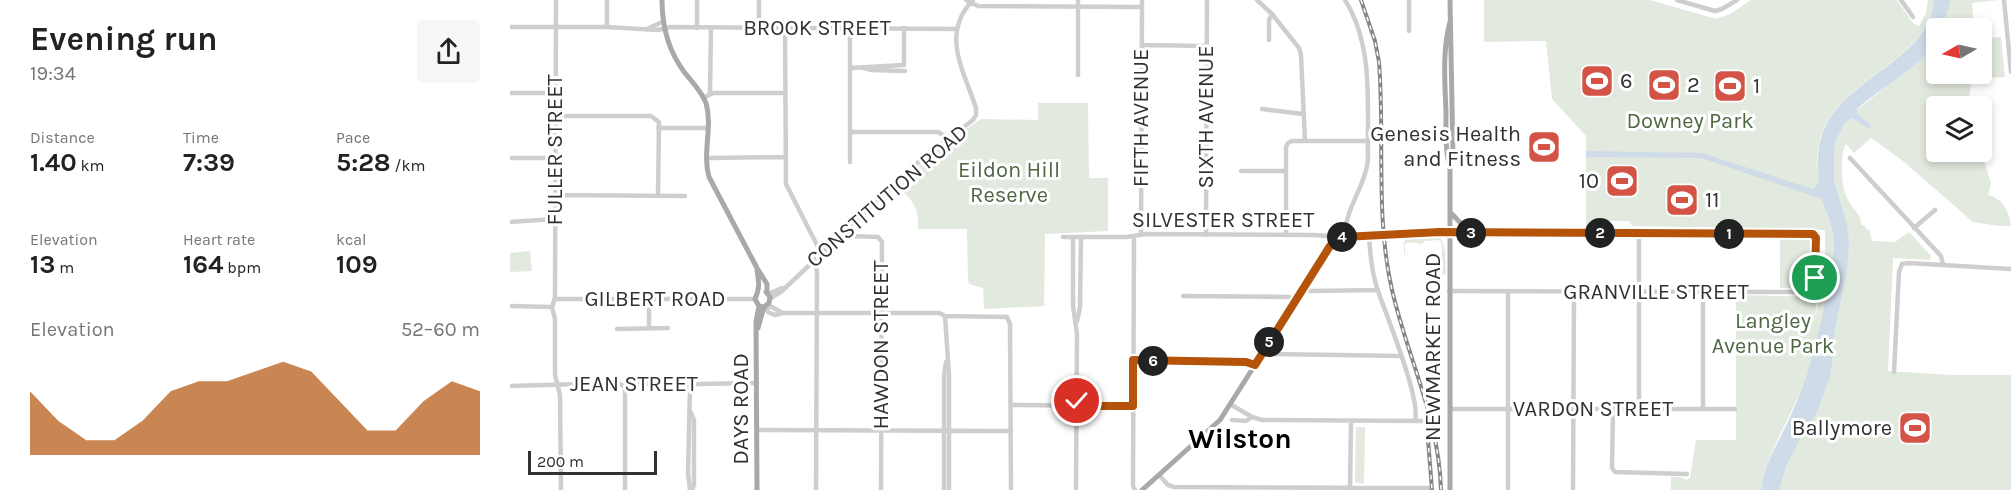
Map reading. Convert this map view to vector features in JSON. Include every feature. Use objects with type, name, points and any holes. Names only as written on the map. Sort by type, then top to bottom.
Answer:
[{"type":"main road","points":[[662,0],[662,25],[666,37],[677,62],[703,98],[707,111],[709,177],[767,284],[769,295],[757,296]]},
{"type":"main road","name":"NEWMARKET ROAD","points":[[1450,0],[1453,157],[1450,169],[1450,490]]},
{"type":"main road","points":[[1450,213],[1470,233]]},
{"type":"main road","name":"SILVESTER STREET","points":[[1333,242],[1345,237],[1450,232]]},
{"type":"main road","points":[[1142,490],[1217,423],[1333,242]]},
{"type":"main road","points":[[757,268],[757,296],[764,306]]},
{"type":"main road","name":"DAYS ROAD","points":[[757,490],[758,328],[769,295]]},
{"type":"street","name":"FULLER STREET","points":[[556,0],[554,299],[552,307],[555,319],[555,375],[560,405],[561,490]]},
{"type":"street","points":[[607,0],[607,27]]},
{"type":"street","points":[[697,0],[697,28]]},
{"type":"street","points":[[759,0],[759,28]]},
{"type":"street","points":[[1078,0],[1078,75]]},
{"type":"street","name":"FIFTH AVENUE","points":[[1141,235],[1142,0]]},
{"type":"street","name":"SIXTH AVENUE","points":[[1206,235],[1207,0]]},
{"type":"street","points":[[1257,0],[1272,14],[1299,48],[1305,141]]},
{"type":"street","points":[[1345,237],[1346,224],[1368,166],[1364,42],[1346,0]]},
{"type":"street","points":[[1409,0],[1409,31]]},
{"type":"street","points":[[1677,0],[1715,11],[1737,0]]},
{"type":"street","points":[[1901,0],[1913,17]]},
{"type":"street","points":[[2004,0],[2011,72]]},
{"type":"street","points":[[970,1],[977,6],[1142,7]]},
{"type":"street","name":"CONSTITUTION ROAD","points":[[769,295],[786,285],[919,162],[973,120],[976,114],[975,105],[957,56],[957,29],[970,1]]},
{"type":"street","points":[[1269,40],[1269,20],[1272,14]]},
{"type":"street","name":"BROOK STREET","points":[[510,27],[607,27],[654,30],[662,25],[676,28],[957,29]]},
{"type":"street","points":[[666,37],[676,28]]},
{"type":"street","points":[[710,93],[711,28]]},
{"type":"street","points":[[785,28],[786,187],[821,253]]},
{"type":"street","points":[[850,28],[850,162]]},
{"type":"street","points":[[850,68],[871,70],[905,67],[904,28]]},
{"type":"street","points":[[1142,45],[1207,46]]},
{"type":"street","points":[[510,93],[555,93]]},
{"type":"street","points":[[703,98],[710,93],[785,93]]},
{"type":"street","points":[[1263,109],[1303,114]]},
{"type":"street","points":[[554,116],[651,116],[659,122],[658,195]]},
{"type":"street","points":[[658,128],[707,128]]},
{"type":"street","points":[[850,132],[938,132],[948,138]]},
{"type":"street","points":[[1286,235],[1286,147],[1288,143],[1292,141],[1368,141]]},
{"type":"street","points":[[707,158],[785,157]]},
{"type":"street","points":[[510,158],[554,158]]},
{"type":"street","points":[[1850,158],[1941,256],[1943,265]]},
{"type":"street","points":[[1241,171],[1286,171]]},
{"type":"street","points":[[554,195],[685,196]]},
{"type":"street","points":[[1914,228],[1935,210]]},
{"type":"street","points":[[510,222],[554,219]]},
{"type":"street","name":"HAWDON STREET","points":[[844,231],[850,236],[876,236],[881,240],[881,490]]},
{"type":"street","points":[[1450,232],[1639,234],[1639,409]]},
{"type":"street","name":"GRANVILLE STREET","points":[[1449,291],[1803,292],[1809,290],[1815,278],[1816,238],[1813,234],[1639,234]]},
{"type":"street","name":"SILVESTER STREET","points":[[1064,237],[1323,235],[1328,236],[1333,242]]},
{"type":"street","points":[[1134,236],[1133,487],[1135,490]]},
{"type":"street","points":[[1230,404],[1262,420],[1418,421],[1417,410],[1401,356],[1377,290],[1369,236]]},
{"type":"street","points":[[1073,237],[1073,306],[1077,323]]},
{"type":"street","points":[[1076,490],[1077,323],[1080,307],[1081,237]]},
{"type":"street","points":[[813,260],[817,273],[816,490]]},
{"type":"street","points":[[1894,372],[1900,266],[1904,263],[2011,269]]},
{"type":"street","points":[[1303,288],[1310,291],[1377,290]]},
{"type":"street","points":[[1508,291],[1508,490]]},
{"type":"street","points":[[1574,291],[1574,490]]},
{"type":"street","points":[[1703,292],[1703,409]]},
{"type":"street","name":"GILBERT ROAD","points":[[554,299],[757,296]]},
{"type":"street","points":[[1183,296],[1290,297],[1296,300]]},
{"type":"street","points":[[649,299],[649,328]]},
{"type":"street","name":"GILBERT ROAD","points":[[510,306],[552,307]]},
{"type":"street","points":[[764,306],[783,313],[939,314],[945,316],[1003,316],[1010,320],[1011,490]]},
{"type":"street","points":[[944,490],[949,375],[945,316]]},
{"type":"street","points":[[616,329],[668,328]]},
{"type":"street","points":[[1264,351],[1273,354],[1401,356]]},
{"type":"street","points":[[1133,360],[1246,362],[1255,365]]},
{"type":"street","name":"JEAN STREET","points":[[511,385],[618,383],[625,387],[633,384],[685,384],[690,387],[697,384],[757,383]]},
{"type":"street","points":[[625,387],[625,490]]},
{"type":"street","points":[[690,387],[690,411],[694,420],[694,485],[691,490]]},
{"type":"street","points":[[1011,405],[1133,406]]},
{"type":"street","name":"VARDON STREET","points":[[1450,408],[1735,409]]},
{"type":"street","points":[[1613,409],[1612,468],[1615,472],[1688,474]]},
{"type":"street","points":[[1232,420],[1246,421],[1252,417]]},
{"type":"street","points":[[1350,488],[1351,421]]},
{"type":"street","points":[[758,430],[1011,431]]},
{"type":"street","points":[[946,430],[949,490]]},
{"type":"street","points":[[1159,476],[1171,486],[1189,488],[1429,488]]},
{"type":"green space","name":"Downey Park","points":[[1484,0],[1650,0],[1716,19],[1730,14],[1751,0],[1897,0],[1913,23],[1919,26],[1926,13],[1928,0],[1934,0],[1929,18],[1926,18],[1926,24],[1916,39],[1901,55],[1847,98],[1832,115],[1821,136],[1818,147],[1818,171],[1833,239],[1830,285],[1813,357],[1798,397],[1772,452],[1761,490],[1671,490],[1671,477],[1681,477],[1686,480],[1690,478],[1696,440],[1736,440],[1736,295],[1817,297],[1815,318],[1825,268],[1825,230],[1632,226],[1629,221],[1595,221],[1586,230],[1586,136],[1552,99],[1546,41],[1484,42]]},
{"type":"green space","points":[[1950,0],[1998,0],[1972,3],[1973,18],[1946,18]]},
{"type":"green space","points":[[2001,37],[2005,77],[1992,78],[1992,38]]},
{"type":"green space","points":[[1926,52],[1926,84],[1971,84],[1969,96],[1926,96],[1926,162],[1984,162],[1991,183],[1988,195],[1997,199],[2004,206],[2011,226],[1973,222],[1903,161],[1871,138],[1854,153],[1846,144],[1842,157],[1844,188],[1862,225],[1867,230],[1869,229],[1872,241],[1895,242],[1909,232],[1931,256],[1930,260],[1893,258],[1888,371],[1952,375],[2011,375],[2011,490],[1779,490],[1787,465],[1831,374],[1835,330],[1847,271],[1848,250],[1834,181],[1836,141],[1845,123],[1855,111],[1921,59]]},
{"type":"green space","name":"Eildon Hill Reserve","points":[[1038,103],[1088,103],[1089,178],[1108,178],[1108,231],[1045,234],[1044,306],[984,309],[983,288],[969,284],[968,280],[967,229],[918,229],[914,205],[898,187],[930,155],[981,119],[1038,120]]},
{"type":"green space","points":[[1780,236],[1809,237],[1813,242],[1812,280],[1806,288],[1780,288]]},
{"type":"green space","points":[[1407,237],[1421,239],[1421,237],[1439,237],[1444,248],[1446,273],[1442,274],[1440,240],[1424,241],[1422,244],[1410,242],[1405,244],[1405,254],[1408,254],[1405,255],[1404,242]]},
{"type":"green space","points":[[530,251],[532,271],[510,272],[510,253]]},
{"type":"green space","points":[[1356,427],[1365,427],[1364,484],[1355,482]]},
{"type":"water","points":[[1934,0],[1950,0],[1946,18],[1929,18]]},
{"type":"water","points":[[1926,25],[1926,53],[1910,69],[1857,109],[1857,114],[1871,125],[1869,129],[1850,118],[1836,141],[1834,181],[1847,225],[1849,242],[1847,271],[1835,330],[1831,374],[1817,412],[1787,465],[1779,490],[1761,490],[1768,462],[1796,403],[1806,375],[1827,294],[1833,260],[1833,234],[1822,199],[1701,158],[1586,157],[1586,151],[1702,153],[1813,189],[1819,183],[1819,143],[1831,117],[1846,99],[1901,55],[1916,40]]},
{"type":"railway","points":[[1361,0],[1375,41],[1379,62],[1382,205],[1387,262],[1392,290],[1435,438],[1441,490]]},
{"type":"railway","points":[[1428,439],[1432,490]]},
{"type":"place","name":"6","points":[[1597,81]]},
{"type":"place","name":"2","points":[[1664,85]]},
{"type":"place","name":"1","points":[[1730,86]]},
{"type":"place","name":"Genesis Health and Fitness","points":[[1544,147]]},
{"type":"place","name":"10","points":[[1622,181]]},
{"type":"place","name":"11","points":[[1682,200]]},
{"type":"place","name":"Ballymore","points":[[1915,428]]},
{"type":"district","name":"Wilston","points":[[1240,438]]},
{"type":"route","points":[[1077,401],[1076,406],[1133,406],[1133,360],[1250,362],[1255,365],[1330,246],[1335,240],[1343,237],[1440,232],[1813,234],[1816,238],[1815,278]]},
{"type":"park label","name":"Langley Avenue Park","points":[[1773,334]]}]
